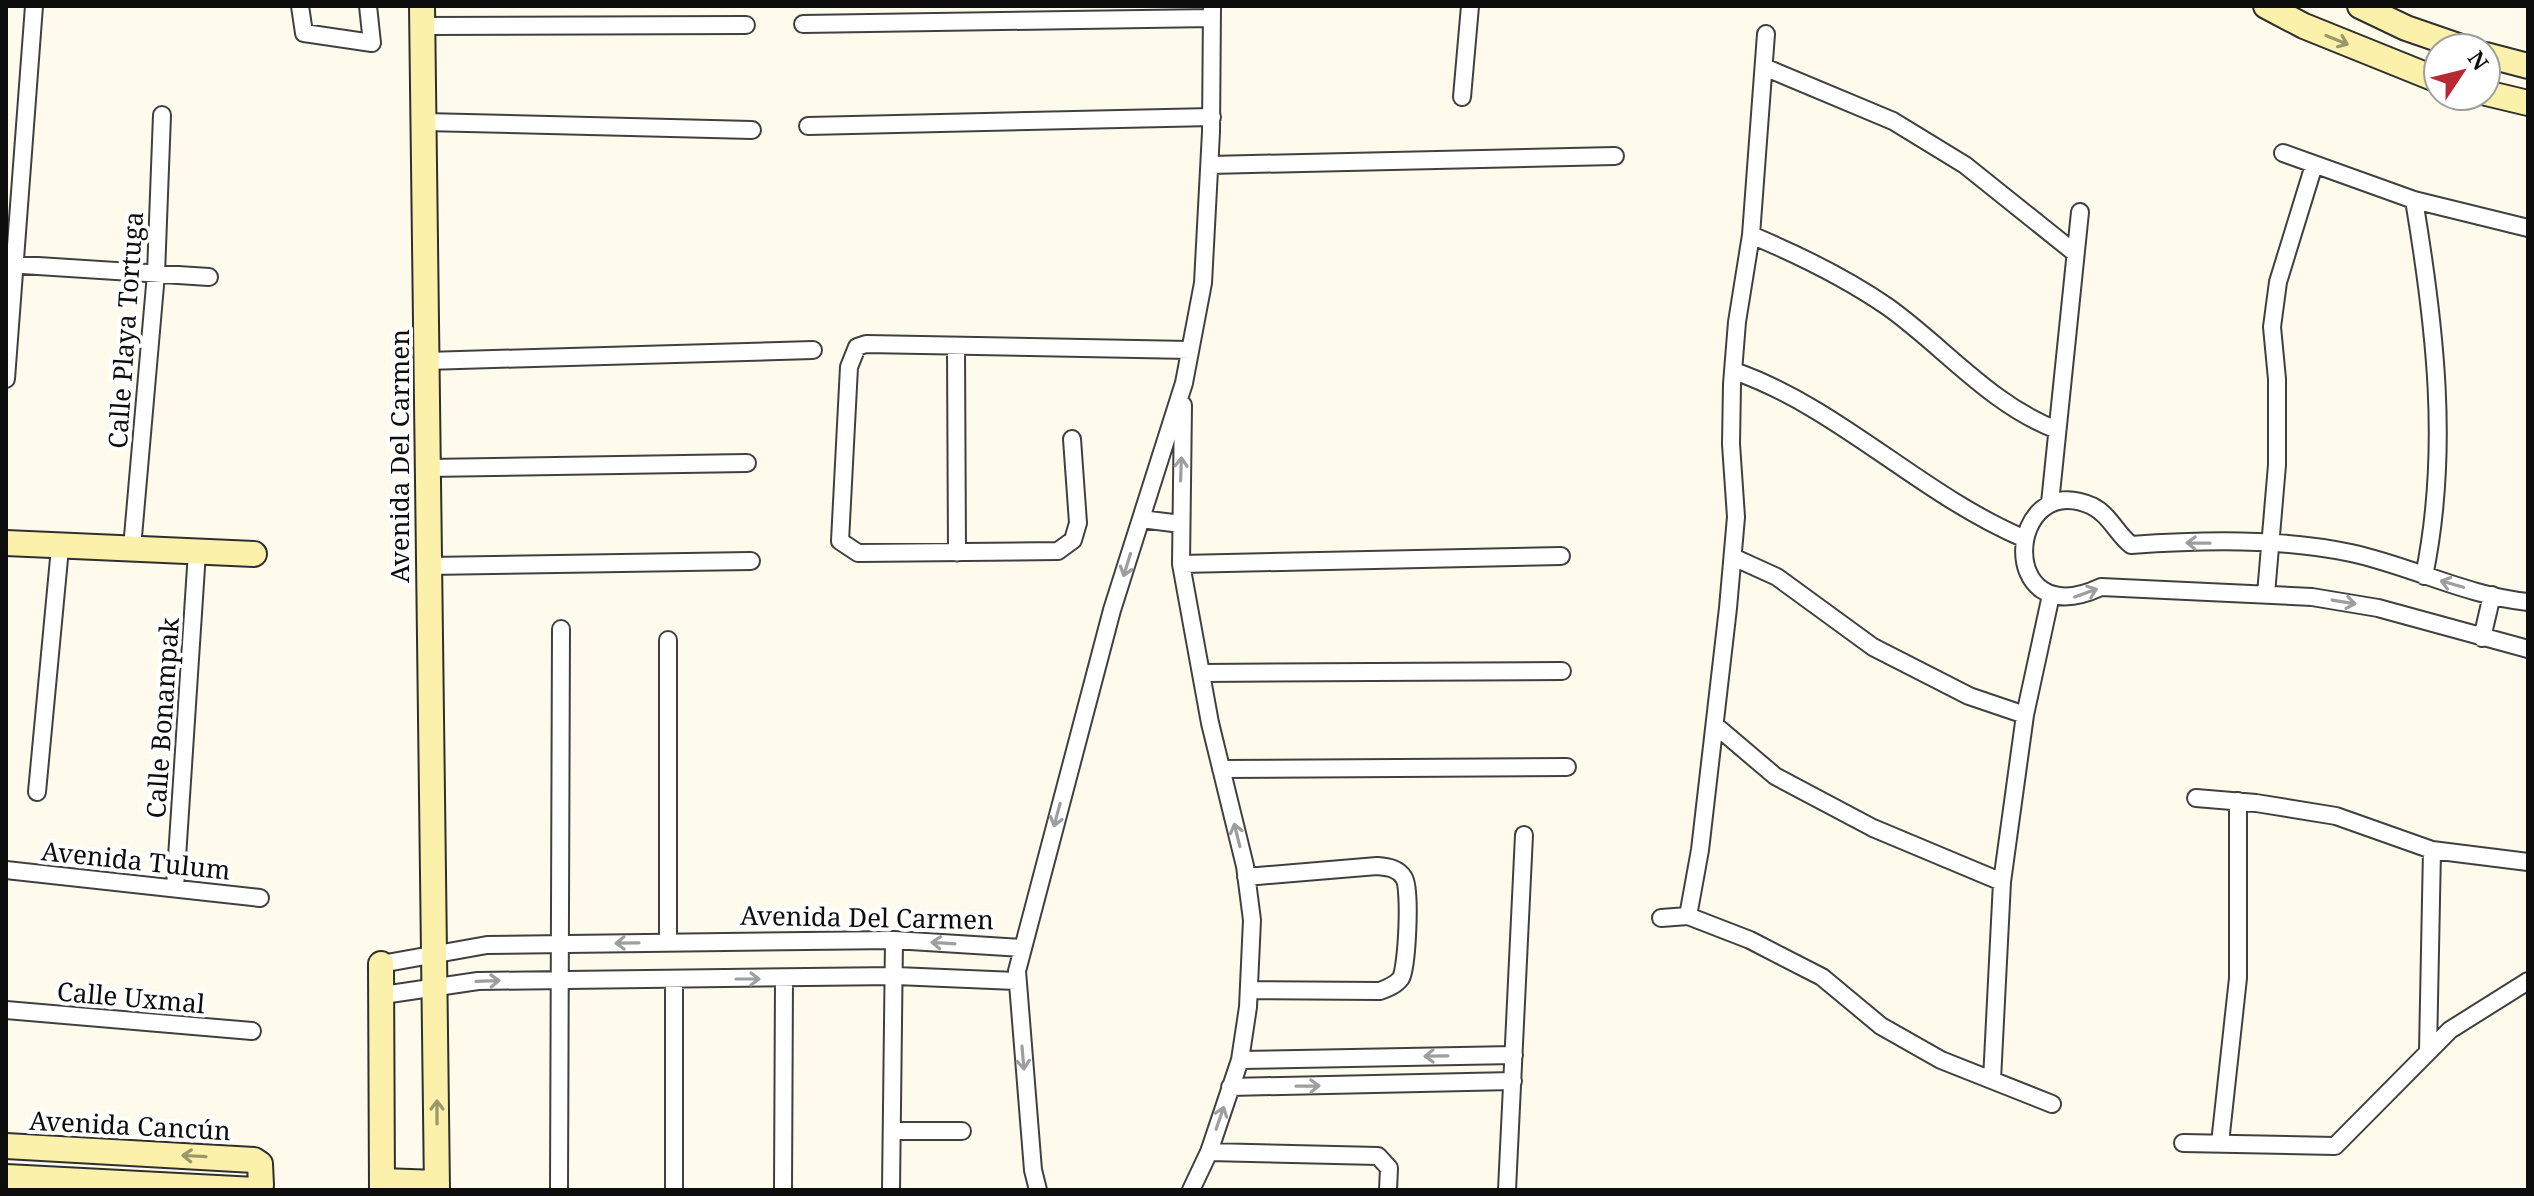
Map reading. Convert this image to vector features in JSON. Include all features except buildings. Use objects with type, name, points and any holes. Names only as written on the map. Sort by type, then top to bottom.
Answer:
[{"type":"main road","points":[[2266,6],[2304,26],[2422,74]]},
{"type":"main road","points":[[2360,6],[2422,34]]},
{"type":"main road","name":"Avenida Del Carmen","points":[[423,16],[437,1186]]},
{"type":"main road","points":[[2502,59],[2528,66]]},
{"type":"main road","points":[[2502,97],[2528,103]]},
{"type":"main road","points":[[6,543],[60,548],[254,554]]},
{"type":"main road","name":"Avenida Del Carmen","points":[[381,964],[382,1186]]},
{"type":"main road","name":"Avenida Cancún","points":[[6,1146],[254,1160],[260,1164],[261,1185],[256,1190],[6,1177]]},
{"type":"main road","points":[[382,1186],[437,1186]]},
{"type":"street","points":[[6,379],[11,264],[34,6]]},
{"type":"street","points":[[300,6],[304,33],[372,43],[368,6]]},
{"type":"street","points":[[1462,97],[1470,6]]},
{"type":"street","points":[[803,24],[1212,12],[1212,117],[1203,283],[1184,383],[1112,610],[1021,948]]},
{"type":"street","points":[[423,16],[746,25]]},
{"type":"street","points":[[1688,916],[1700,850],[1733,557],[1734,371],[1751,235],[1766,34]]},
{"type":"street","points":[[1764,67],[1893,121],[1965,165],[2075,253]]},
{"type":"street","name":"Calle Playa Tortuga","points":[[132,548],[156,274],[162,115]]},
{"type":"street","points":[[808,126],[1212,117]]},
{"type":"street","points":[[424,122],[752,130]]},
{"type":"street","points":[[2283,153],[2414,200],[2528,228]]},
{"type":"street","points":[[1210,165],[1615,156]]},
{"type":"street","points":[[2266,594],[2277,465],[2272,327],[2278,282],[2314,165]]},
{"type":"street","points":[[2414,200],[2431,297],[2440,420],[2432,538],[2424,576]]},
{"type":"street","points":[[2050,503],[2080,212]]},
{"type":"street","points":[[1751,235],[1802,256],[1888,307],[1971,376],[2039,423],[2057,430]]},
{"type":"street","points":[[11,264],[209,277]]},
{"type":"street","points":[[1072,439],[1078,523],[1069,545],[1058,551],[858,553],[843,545],[838,533],[849,367],[854,351],[866,344],[1190,350]]},
{"type":"street","points":[[956,348],[957,553]]},
{"type":"street","points":[[426,361],[813,350]]},
{"type":"street","points":[[1734,371],[1764,381],[1918,481],[1987,522],[2023,538]]},
{"type":"street","points":[[1184,383],[1181,564],[1201,673],[1246,877],[1252,920],[1249,990],[1240,1060],[1209,1152],[1191,1190]]},
{"type":"street","points":[[427,468],[747,463]]},
{"type":"street","points":[[2528,602],[2492,595],[2350,553],[2270,544],[2131,545],[2110,519],[2091,506],[2065,500],[2050,503],[2036,512],[2023,538],[2025,568],[2039,588],[2057,599],[2080,597],[2101,587],[2266,594],[2378,608],[2528,649]]},
{"type":"street","points":[[1141,519],[1181,524]]},
{"type":"street","points":[[37,792],[60,548]]},
{"type":"street","name":"Calle Bonampak","points":[[175,888],[197,552]]},
{"type":"street","points":[[1181,564],[1561,556]]},
{"type":"street","points":[[1733,557],[1777,577],[1873,647],[1969,696],[2025,715]]},
{"type":"street","points":[[428,566],[751,561]]},
{"type":"street","points":[[1992,1080],[2002,882],[2025,715],[2051,595]]},
{"type":"street","points":[[2482,638],[2492,595]]},
{"type":"street","points":[[559,1190],[561,629]]},
{"type":"street","points":[[668,640],[668,943]]},
{"type":"street","points":[[1201,673],[1562,671]]},
{"type":"street","points":[[1715,725],[1775,776],[1873,828],[2002,882]]},
{"type":"street","points":[[1221,769],[1567,767]]},
{"type":"street","points":[[2196,798],[2336,816],[2432,850],[2528,862]]},
{"type":"street","points":[[2220,1143],[2238,978],[2238,801]]},
{"type":"street","points":[[1507,1190],[1524,835]]},
{"type":"street","points":[[2428,1051],[2432,850]]},
{"type":"street","points":[[1246,877],[1392,867],[1401,874],[1408,889],[1403,973],[1392,986],[1380,991],[1249,990]]},
{"type":"street","name":"Avenida Tulum","points":[[6,870],[260,898]]},
{"type":"street","points":[[1661,918],[1688,916],[1750,940],[1822,977],[1881,1026],[1941,1060],[2052,1104]]},
{"type":"street","points":[[891,1190],[896,976],[894,940]]},
{"type":"street","name":"Avenida Del Carmen","points":[[381,964],[487,945],[894,940],[1021,948],[1016,981],[1033,1170],[1038,1190]]},
{"type":"street","points":[[383,995],[436,985],[561,980],[896,976],[1016,981]]},
{"type":"street","points":[[783,1190],[784,979]]},
{"type":"street","points":[[674,980],[674,1190]]},
{"type":"street","points":[[2183,1143],[2335,1146],[2450,1030],[2528,981]]},
{"type":"street","name":"Calle Uxmal","points":[[6,1010],[252,1031]]},
{"type":"street","points":[[1240,1060],[1514,1055]]},
{"type":"street","points":[[1230,1087],[1513,1081]]},
{"type":"street","points":[[892,1131],[962,1131]]},
{"type":"street","points":[[1209,1152],[1378,1156],[1389,1168],[1388,1190]]}]
